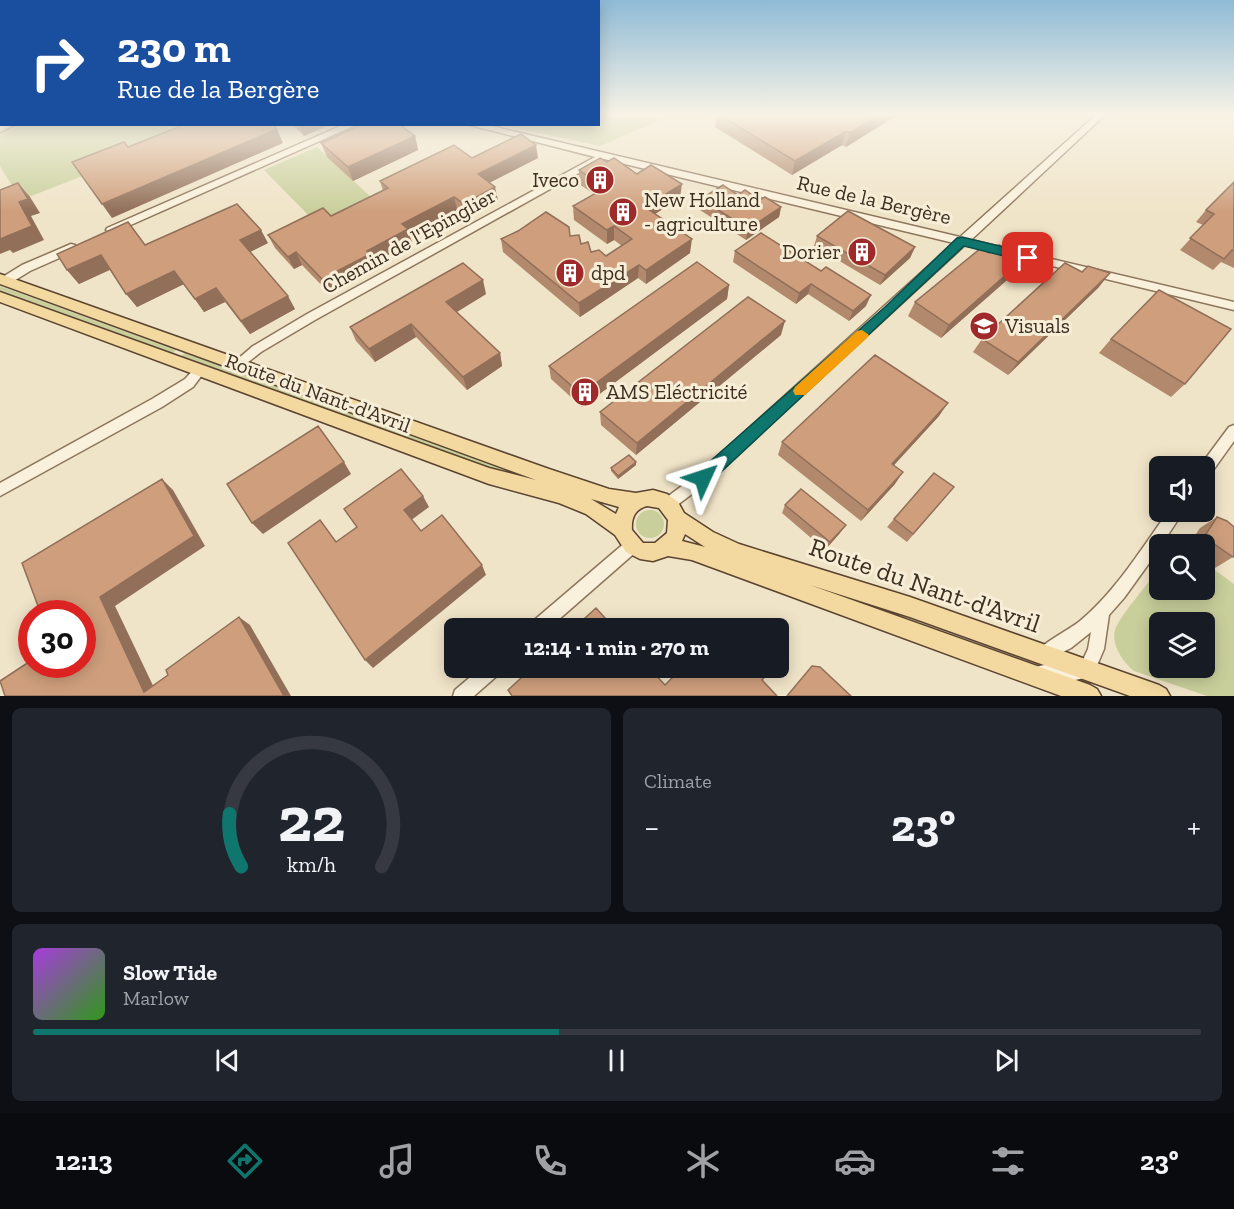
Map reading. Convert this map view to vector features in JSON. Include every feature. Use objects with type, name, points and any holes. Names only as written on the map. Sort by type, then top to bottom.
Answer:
[{"type":"main road","name":"Route du Nant-d'Avril","points":[[2,280],[549,477],[609,497],[636,501]]},
{"type":"main road","name":"Route du Nant-d'Avril","points":[[0,297],[489,476],[567,498],[602,514],[621,529]]},
{"type":"main road","points":[[656,499],[672,512],[678,531],[675,538],[665,547],[648,552],[632,546],[621,529],[623,514],[636,501],[656,499]]},
{"type":"main road","name":"Route du Nant-d'Avril","points":[[672,512],[706,538],[737,552],[835,581],[1159,696]]},
{"type":"main road","name":"Route du Nant-d'Avril","points":[[665,547],[692,551],[1090,696]]},
{"type":"street","points":[[97,236],[302,146]]},
{"type":"street","name":"Rue de la Bergère","points":[[563,146],[1234,306]]},
{"type":"street","points":[[672,512],[703,478],[1066,146]]},
{"type":"street","name":"Chemin de l'Epinglier","points":[[238,364],[257,349],[311,317],[603,156]]},
{"type":"street","points":[[2,280],[77,245]]},
{"type":"street","points":[[0,490],[157,403],[189,383],[199,371]]},
{"type":"street","points":[[1215,457],[1234,431]]},
{"type":"street","points":[[1043,654],[1082,632],[1101,613],[1169,522]]},
{"type":"street","points":[[549,618],[632,546]]},
{"type":"street","points":[[1031,673],[1063,674],[1087,669],[1100,639],[1101,613]]},
{"type":"street","points":[[461,696],[482,678]]},
{"type":"green space","points":[[0,146],[158,146],[21,200],[0,166]]},
{"type":"green space","points":[[317,147],[373,199],[319,226],[264,170]]},
{"type":"green space","points":[[0,286],[176,350],[173,353],[0,290]]},
{"type":"green space","points":[[184,353],[488,463],[604,501],[600,507],[565,492],[487,467],[182,356]]},
{"type":"green space","points":[[650,510],[660,514],[664,524],[660,534],[650,538],[640,534],[636,524],[640,514]]},
{"type":"green space","points":[[1215,570],[1234,584],[1234,696],[1207,696],[1154,678],[1215,678],[1215,612],[1149,612],[1149,676],[1134,671],[1116,647],[1115,630],[1128,608],[1149,582],[1149,600],[1215,600]]},
{"type":"building","points":[[112,146],[236,146],[102,204],[72,162]]},
{"type":"building","points":[[325,146],[392,146],[348,167]]},
{"type":"building","points":[[451,146],[456,146],[472,158],[496,146],[533,146],[478,174],[495,187],[464,204],[454,197],[402,224],[408,229],[367,251],[370,254],[322,279],[296,252],[288,257],[268,235],[323,208],[331,216],[388,188],[380,181]]},
{"type":"building","points":[[771,146],[820,146],[795,161]]},
{"type":"building","points":[[600,158],[607,162],[614,158],[637,174],[651,165],[682,184],[645,207],[692,239],[646,270],[639,265],[579,303],[501,239],[518,231],[546,212],[569,227],[570,236],[579,235],[581,244],[588,242],[591,252],[599,250],[606,256],[632,239],[614,226],[607,230],[573,206],[605,188],[579,170]]},
{"type":"building","points":[[1234,182],[1234,251],[1232,250],[1224,259],[1190,238],[1214,214],[1206,210]]},
{"type":"building","points":[[18,183],[28,199],[19,202],[32,226],[0,239],[0,190]]},
{"type":"building","points":[[723,185],[738,195],[745,190],[760,200],[765,197],[781,207],[748,229],[701,199]]},
{"type":"building","points":[[237,204],[261,230],[240,240],[288,296],[241,321],[216,288],[195,299],[174,271],[126,294],[101,255],[67,270],[57,254],[128,222],[145,245]]},
{"type":"building","name":"Dorier","points":[[848,211],[915,247],[885,275],[817,236]]},
{"type":"building","points":[[761,233],[821,271],[826,267],[871,295],[853,311],[811,284],[799,293],[735,251]]},
{"type":"building","points":[[999,245],[1024,259],[949,325],[915,302],[981,248],[989,253]]},
{"type":"building","points":[[697,262],[729,285],[581,394],[549,366]]},
{"type":"building","points":[[463,263],[483,280],[446,302],[500,353],[463,377],[411,324],[369,349],[350,327]]},
{"type":"building","points":[[1065,263],[1082,272],[1088,266],[1110,273],[1018,362],[982,339]]},
{"type":"building","points":[[1159,290],[1231,329],[1185,384],[1111,339]]},
{"type":"building","points":[[748,297],[785,321],[637,443],[600,412]]},
{"type":"building","points":[[875,355],[948,403],[892,464],[903,472],[868,510],[782,442]]},
{"type":"building","points":[[318,426],[344,462],[252,523],[227,484]]},
{"type":"building","points":[[629,455],[636,462],[618,476],[611,468]]},
{"type":"building","points":[[401,469],[423,496],[404,510],[421,531],[442,515],[482,565],[365,660],[288,543],[320,520],[336,542],[357,527],[344,509]]},
{"type":"building","points":[[934,473],[954,487],[913,534],[894,519]]},
{"type":"building","points":[[162,479],[194,536],[100,597],[144,692],[168,675],[166,670],[239,617],[284,696],[5,696],[0,681],[18,669],[18,678],[96,678],[96,600],[36,600],[22,563]]},
{"type":"building","points":[[801,489],[846,525],[830,542],[785,505]]},
{"type":"building","points":[[1217,517],[1234,527],[1233,557],[1215,545],[1215,534],[1206,534]]},
{"type":"building","points":[[596,608],[605,618],[585,618]]},
{"type":"building","points":[[812,666],[820,667],[851,696],[787,696]]},
{"type":"building","points":[[521,678],[658,678],[665,685],[672,678],[764,678],[762,680],[777,696],[512,696],[508,690]]},
{"type":"slow traffic","points":[[800,391],[862,335]]},
{"type":"place","name":"Iveco","points":[[600,180]]},
{"type":"place","name":"New Holland - agriculture","points":[[623,212]]},
{"type":"place","name":"Dorier","points":[[862,252]]},
{"type":"place","name":"dpd","points":[[570,273]]},
{"type":"place","name":"Visuals","points":[[984,326]]},
{"type":"place","name":"AMS Eléctricité","points":[[585,392]]},
{"type":"route","points":[[703,478],[962,241],[1028,258]]}]
